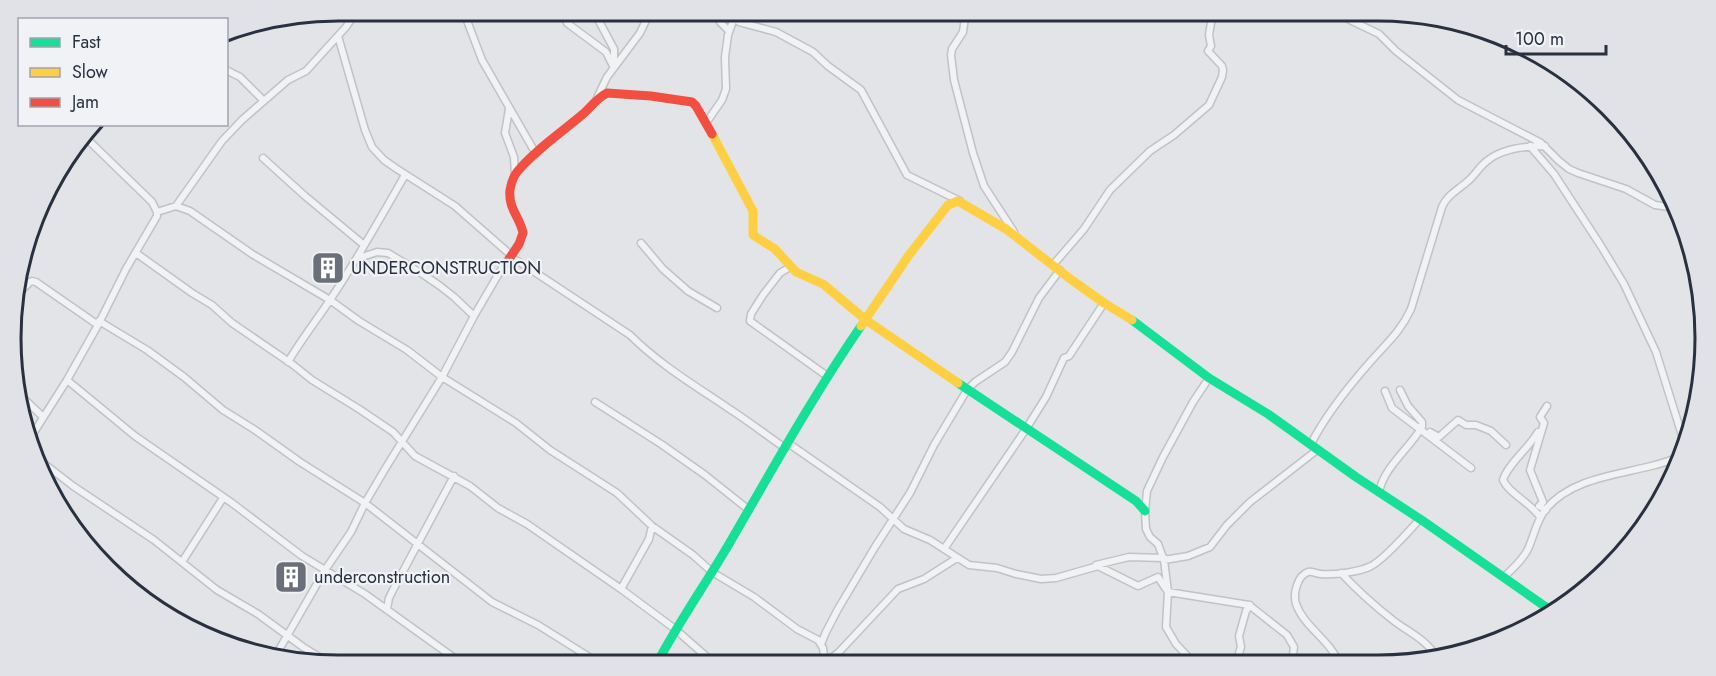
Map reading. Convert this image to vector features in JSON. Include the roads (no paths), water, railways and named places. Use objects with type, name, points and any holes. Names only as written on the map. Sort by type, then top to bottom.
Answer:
[{"type":"street","points":[[176,206],[222,141],[242,120],[288,80],[306,71],[350,21]]},
{"type":"street","points":[[467,21],[482,60],[536,154]]},
{"type":"street","points":[[567,21],[606,52],[614,68]]},
{"type":"street","points":[[599,21],[614,49],[614,68]]},
{"type":"street","points":[[596,102],[600,88],[640,33],[646,21]]},
{"type":"street","points":[[720,21],[729,31]]},
{"type":"street","points":[[706,123],[722,100],[726,89],[724,65],[731,21]]},
{"type":"street","points":[[738,21],[773,31],[802,45],[861,90],[907,175],[963,202],[1017,237],[1056,268],[1104,303],[1138,324],[1209,378],[1268,414],[1546,607]]},
{"type":"street","points":[[964,21],[963,32],[951,54],[954,80],[984,186],[1017,237]]},
{"type":"street","points":[[821,644],[838,609],[910,493],[934,445],[967,390],[1005,362],[1056,268],[1110,190],[1150,151],[1204,110],[1212,99],[1223,70],[1208,51],[1211,46],[1209,35],[1211,21]]},
{"type":"street","points":[[1352,21],[1379,34],[1396,51],[1458,100],[1545,146],[1559,161],[1574,171],[1626,189],[1655,205],[1666,207]]},
{"type":"street","points":[[338,36],[372,147],[384,160],[405,175],[455,206],[510,258],[630,335],[643,348],[688,382],[880,507],[904,529],[930,540],[974,566],[997,568],[1041,579],[1056,578],[1130,556],[1164,559],[1188,556],[1203,552],[1210,547],[1227,525],[1250,502],[1314,447],[1317,432],[1339,401],[1400,329],[1411,309],[1446,199],[1470,180],[1486,161],[1497,154],[1530,146],[1545,146]]},
{"type":"street","points":[[228,71],[240,77],[264,101]]},
{"type":"street","points":[[514,176],[552,136],[585,113],[601,96],[610,92],[687,100],[694,103],[753,211],[753,235],[775,249],[790,267],[802,276],[823,284],[866,320],[967,390],[1136,501],[1145,511]]},
{"type":"street","points":[[279,649],[442,377],[505,263],[522,239],[523,233],[510,200],[514,158],[505,134],[509,108]]},
{"type":"street","points":[[35,431],[67,380],[157,216],[152,202],[90,142]]},
{"type":"street","points":[[1530,146],[1554,174],[1624,285],[1656,352],[1681,431]]},
{"type":"street","points":[[263,158],[306,198],[364,245]]},
{"type":"street","points":[[288,362],[330,300],[405,175]]},
{"type":"street","points":[[661,655],[827,376],[909,255],[948,205],[958,201],[963,202]]},
{"type":"street","points":[[157,212],[176,206],[190,211],[252,254],[330,300],[359,321],[407,350],[442,377],[516,423],[550,450],[617,493],[652,526],[693,555],[712,572],[813,637],[821,644],[824,655]]},
{"type":"street","points":[[641,243],[663,269],[688,291],[717,308]]},
{"type":"street","points":[[355,260],[377,252],[388,253],[440,286],[474,316]]},
{"type":"street","points":[[136,253],[212,305],[232,323],[312,380],[393,432],[415,456],[454,476],[498,508],[527,524],[621,589],[705,655]]},
{"type":"street","points":[[790,267],[780,273],[763,295],[751,314],[750,321],[827,376]]},
{"type":"street","points":[[26,286],[32,280],[36,282],[99,323],[147,350],[223,410],[365,503],[492,602],[538,625],[586,655]]},
{"type":"street","points":[[944,549],[1026,429],[1046,397],[1064,358],[1069,356],[1104,303]]},
{"type":"street","points":[[1186,655],[1176,644],[1166,627],[1168,592],[1164,559],[1158,544],[1150,537],[1146,529],[1145,511],[1147,491],[1163,457],[1209,378]]},
{"type":"street","points":[[67,380],[135,436],[296,552],[365,594],[450,655]]},
{"type":"street","points":[[1379,492],[1384,477],[1421,428],[1422,422],[1408,406],[1400,390]]},
{"type":"street","points":[[1385,391],[1392,408],[1471,468]]},
{"type":"street","points":[[28,402],[43,417]]},
{"type":"street","points":[[595,402],[661,444],[749,510]]},
{"type":"street","points":[[1545,510],[1539,506],[1543,502],[1530,470],[1544,423],[1540,417],[1547,406]]},
{"type":"street","points":[[1421,428],[1439,437],[1460,420],[1491,431],[1506,445]]},
{"type":"street","points":[[1538,432],[1507,471],[1503,480],[1506,487],[1531,506],[1540,517]]},
{"type":"street","points":[[1504,577],[1529,549],[1540,517],[1563,494],[1575,487],[1670,460]]},
{"type":"street","points":[[49,467],[154,540],[217,590],[258,614],[314,654]]},
{"type":"street","points":[[387,609],[393,590],[454,476]]},
{"type":"street","points":[[182,562],[223,498]]},
{"type":"street","points":[[1335,655],[1302,616],[1295,602],[1296,586],[1299,580],[1308,572],[1341,573],[1362,570],[1373,565],[1420,519]]},
{"type":"street","points":[[621,589],[649,539],[652,526]]},
{"type":"street","points":[[835,655],[898,589],[924,579],[957,558]]},
{"type":"street","points":[[1096,566],[1101,566],[1138,586],[1158,577],[1168,592],[1250,605],[1287,635],[1294,647],[1293,655]]},
{"type":"street","points":[[1341,573],[1388,616],[1427,643],[1432,650]]},
{"type":"street","points":[[1238,655],[1241,647],[1239,636],[1250,605]]},
{"type":"place","name":"UNDERCONSTRUCTION","points":[[328,268]]},
{"type":"place","name":"underconstruction","points":[[291,577]]}]
